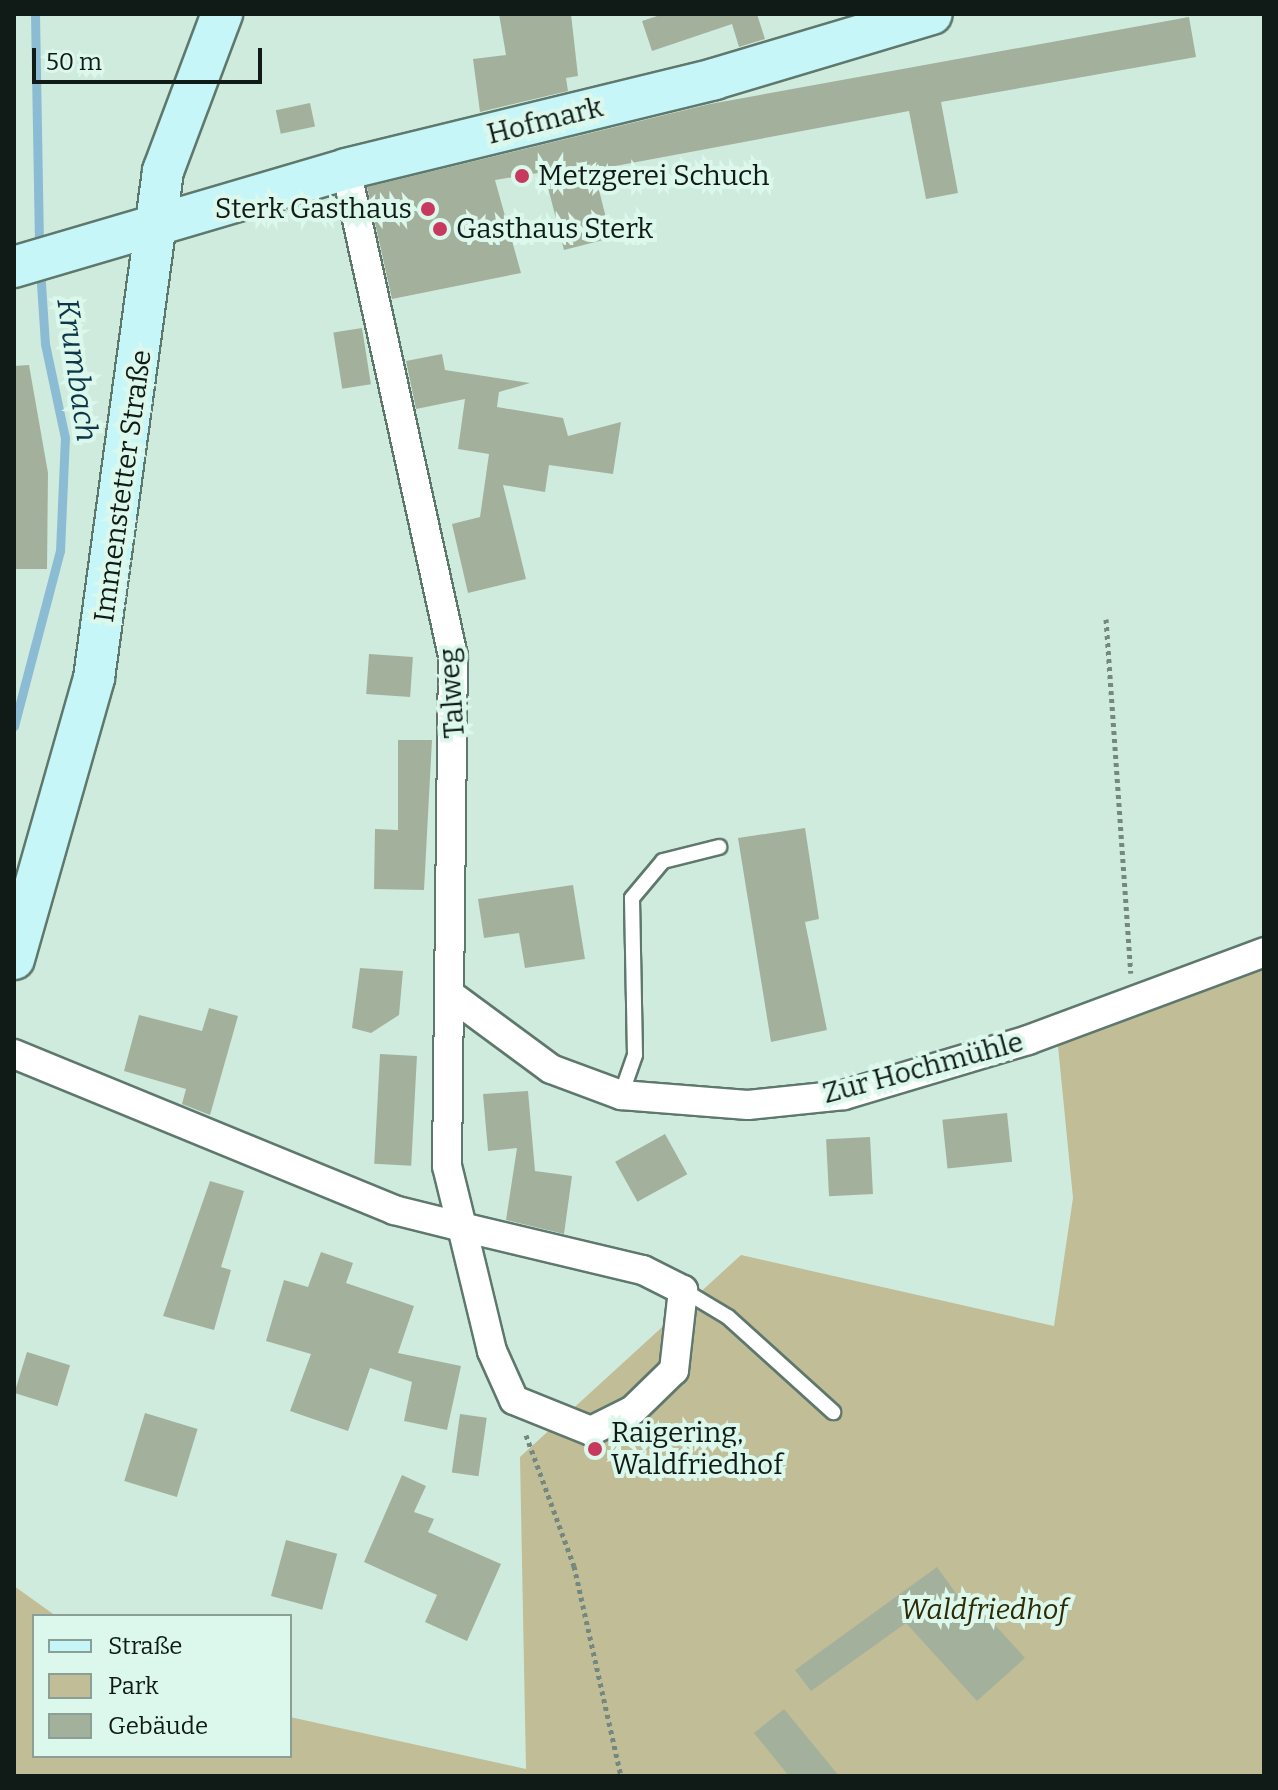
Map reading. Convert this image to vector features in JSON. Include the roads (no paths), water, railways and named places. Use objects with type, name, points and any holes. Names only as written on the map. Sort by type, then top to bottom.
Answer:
[{"type":"main road","name":"Immenstetter Straße","points":[[14,959],[94,678],[163,171],[222,14]]},
{"type":"main road","name":"Hofmark","points":[[17,266],[346,169],[585,112],[932,14]]},
{"type":"street","name":"Talweg","points":[[346,169],[453,656],[452,996],[447,1166],[492,1351],[514,1400],[591,1431],[633,1410],[674,1370],[683,1290]]},
{"type":"street","name":"Zur Hochmühle","points":[[452,996],[551,1069],[621,1095],[748,1105],[844,1095],[1134,1002],[1264,952]]},
{"type":"street","points":[[14,1054],[394,1210],[643,1270],[683,1290]]},
{"type":"lane","points":[[621,1095],[635,1055],[632,898],[663,861],[719,847]]},
{"type":"lane","points":[[683,1290],[728,1317],[833,1412]]},
{"type":"waterway","points":[[35,14],[39,250]]},
{"type":"waterway","name":"Krumbach","points":[[14,726],[60,551],[65,438],[45,344],[40,269]]},
{"type":"place","name":"Metzgerei Schuch","points":[[522,176]]},
{"type":"place","name":"Sterk Gasthaus","points":[[428,209]]},
{"type":"place","name":"Gasthaus Sterk","points":[[440,229]]},
{"type":"place","name":"Raigering, Waldfriedhof","points":[[595,1449]]},
{"type":"park label","name":"Waldfriedhof","points":[[984,1610]]}]
